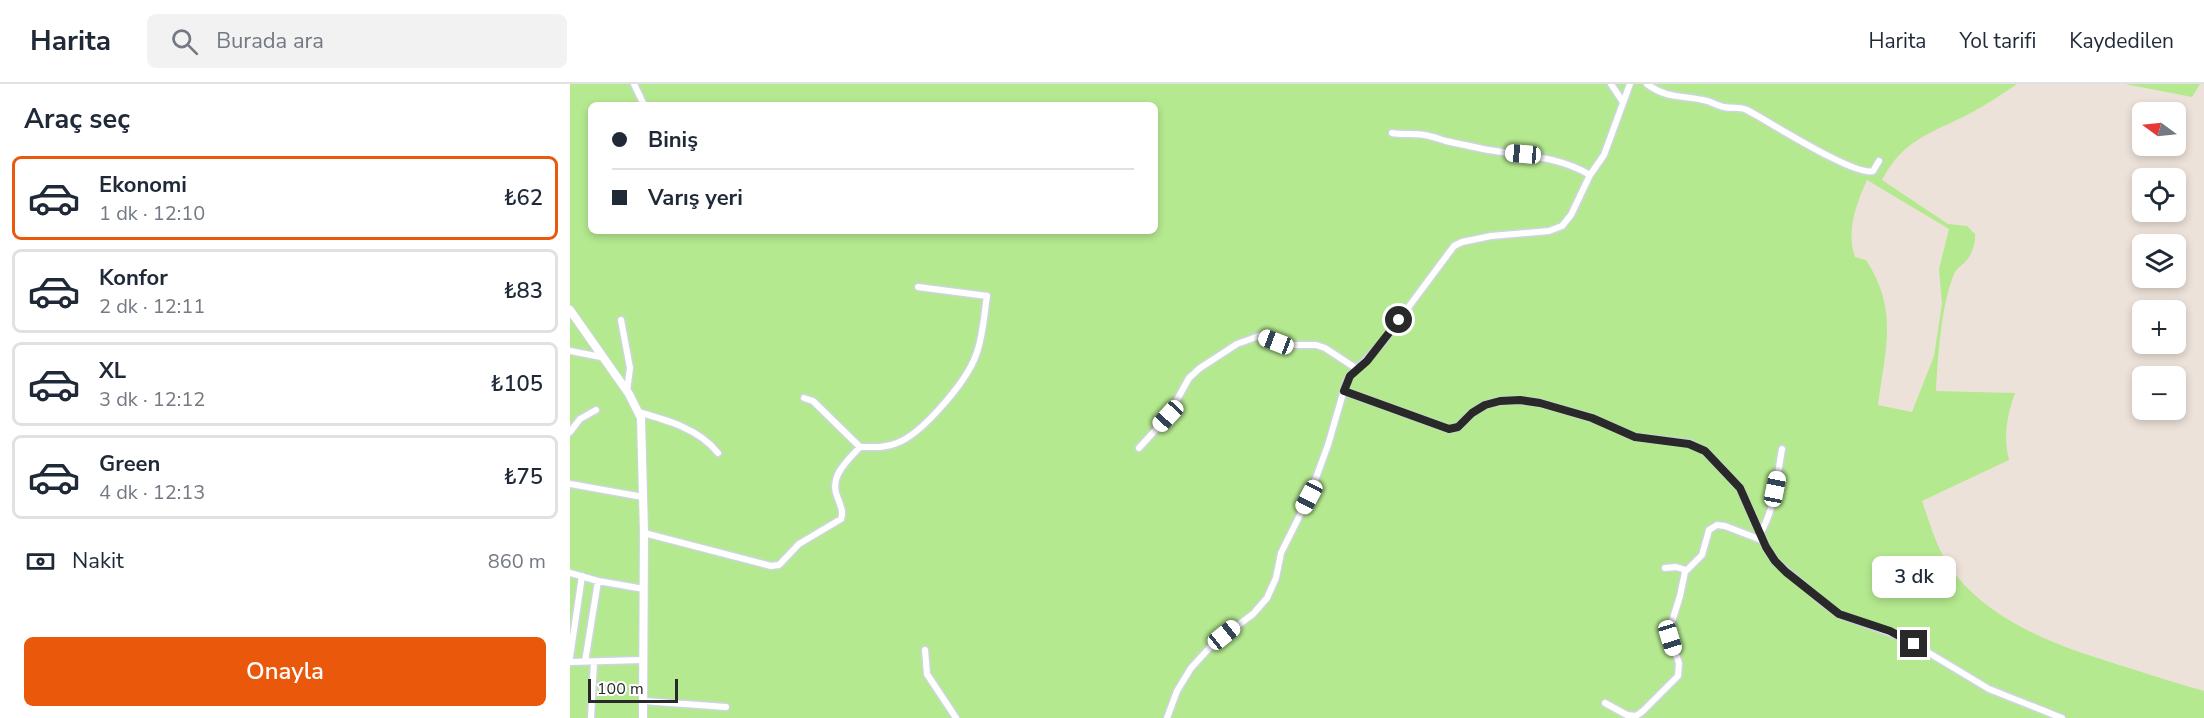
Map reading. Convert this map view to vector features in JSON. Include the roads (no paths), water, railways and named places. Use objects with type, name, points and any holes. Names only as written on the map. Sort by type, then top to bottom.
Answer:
[{"type":"street","points":[[634,84],[643,102]]},
{"type":"street","points":[[1611,84],[1623,102]]},
{"type":"street","points":[[1167,718],[1177,691],[1191,668],[1213,644],[1253,614],[1267,598],[1281,553],[1312,489],[1350,376],[1381,344],[1454,246],[1491,236],[1549,231],[1562,226],[1571,215],[1590,175],[1604,155],[1630,84]]},
{"type":"street","points":[[1647,84],[1669,96],[1702,99],[1727,108],[1744,108],[1783,132],[1861,171],[1873,171],[1879,162]]},
{"type":"street","points":[[1392,133],[1433,136],[1482,149],[1545,158],[1580,169],[1590,175]]},
{"type":"street","points":[[644,533],[771,566],[779,565],[799,544],[841,519],[842,510],[834,482],[847,461],[861,447],[890,446],[902,442],[920,430],[960,382],[976,355],[987,296],[918,287]]},
{"type":"street","points":[[570,310],[627,391],[641,418],[644,533],[643,718]]},
{"type":"street","points":[[621,320],[630,368],[627,391]]},
{"type":"street","points":[[1139,448],[1168,416],[1189,378],[1200,368],[1238,344],[1258,336],[1291,345],[1316,345],[1325,348],[1357,369]]},
{"type":"street","points":[[570,351],[601,357]]},
{"type":"street","points":[[1344,391],[1449,429],[1458,427],[1472,413],[1485,405],[1500,401],[1520,400],[1540,403],[1592,418],[1635,437],[1689,444],[1705,451],[1740,488],[1775,561],[1839,614],[1904,638],[1966,678],[2061,718]]},
{"type":"street","points":[[804,398],[813,401],[861,447]]},
{"type":"street","points":[[570,432],[580,419],[596,410]]},
{"type":"street","points":[[638,412],[661,418],[701,436],[718,453]]},
{"type":"street","points":[[1761,532],[1771,508],[1782,449]]},
{"type":"street","points":[[570,484],[643,496]]},
{"type":"street","points":[[1605,703],[1628,715],[1636,716],[1676,680],[1680,671],[1670,638],[1670,628],[1686,570],[1702,555],[1707,534],[1714,526],[1725,526],[1764,541]]},
{"type":"street","points":[[1665,568],[1676,567],[1686,570]]},
{"type":"street","points":[[570,573],[598,581],[644,589]]},
{"type":"street","points":[[582,576],[570,660],[594,662],[643,660]]},
{"type":"street","points":[[585,662],[598,581]]},
{"type":"street","points":[[925,650],[927,674],[956,718]]},
{"type":"street","points":[[591,718],[594,662]]},
{"type":"street","points":[[643,701],[726,707]]}]
